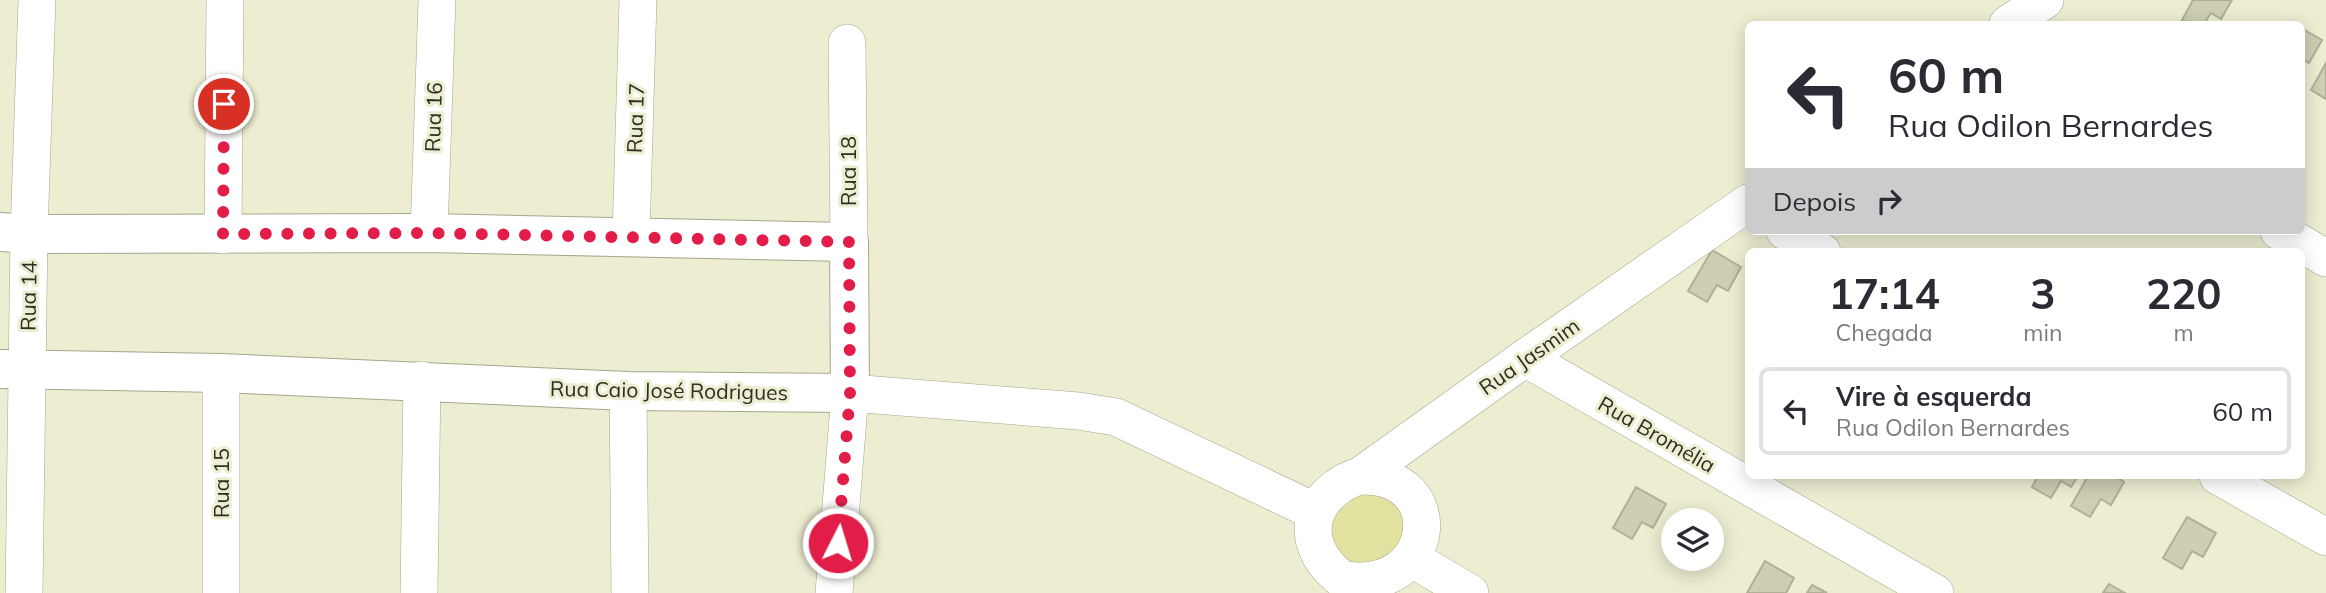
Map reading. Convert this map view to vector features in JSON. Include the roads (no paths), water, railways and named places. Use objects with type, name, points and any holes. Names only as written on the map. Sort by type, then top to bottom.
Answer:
[{"type":"street","name":"Rua 14","points":[[24,593],[14,369],[15,233],[37,0]]},
{"type":"street","points":[[223,234],[225,0]]},
{"type":"street","name":"Rua 16","points":[[429,233],[437,0]]},
{"type":"street","name":"Rua 17","points":[[631,236],[638,0]]},
{"type":"street","points":[[2013,21],[2045,0]]},
{"type":"street","name":"Rua 18","points":[[834,593],[850,393],[847,43]]},
{"type":"street","name":"Rua Jasmim","points":[[1317,512],[1323,499],[1333,488],[1346,480],[1360,477],[1525,358],[1745,208]]},
{"type":"street","points":[[15,233],[429,233],[849,242]]},
{"type":"street","points":[[1792,235],[1815,248]]},
{"type":"street","points":[[2286,235],[2326,258]]},
{"type":"street","name":"Rua Bromélia","points":[[1525,358],[1935,593]]},
{"type":"street","name":"Rua Caio José Rodrigues","points":[[14,369],[422,380],[628,391],[850,393],[1078,411],[1116,417],[1317,512]]},
{"type":"street","name":"Rua 15","points":[[221,373],[221,593]]},
{"type":"street","points":[[419,593],[422,380]]},
{"type":"street","points":[[628,391],[630,593]]},
{"type":"street","points":[[1317,512],[1314,539],[1318,552],[1350,587],[1376,584],[1397,575],[1414,560],[1422,539],[1421,516],[1417,506],[1403,489],[1393,482],[1383,478],[1360,477]]},
{"type":"street","points":[[2223,479],[2326,537]]},
{"type":"street","points":[[1414,560],[1470,593]]}]
